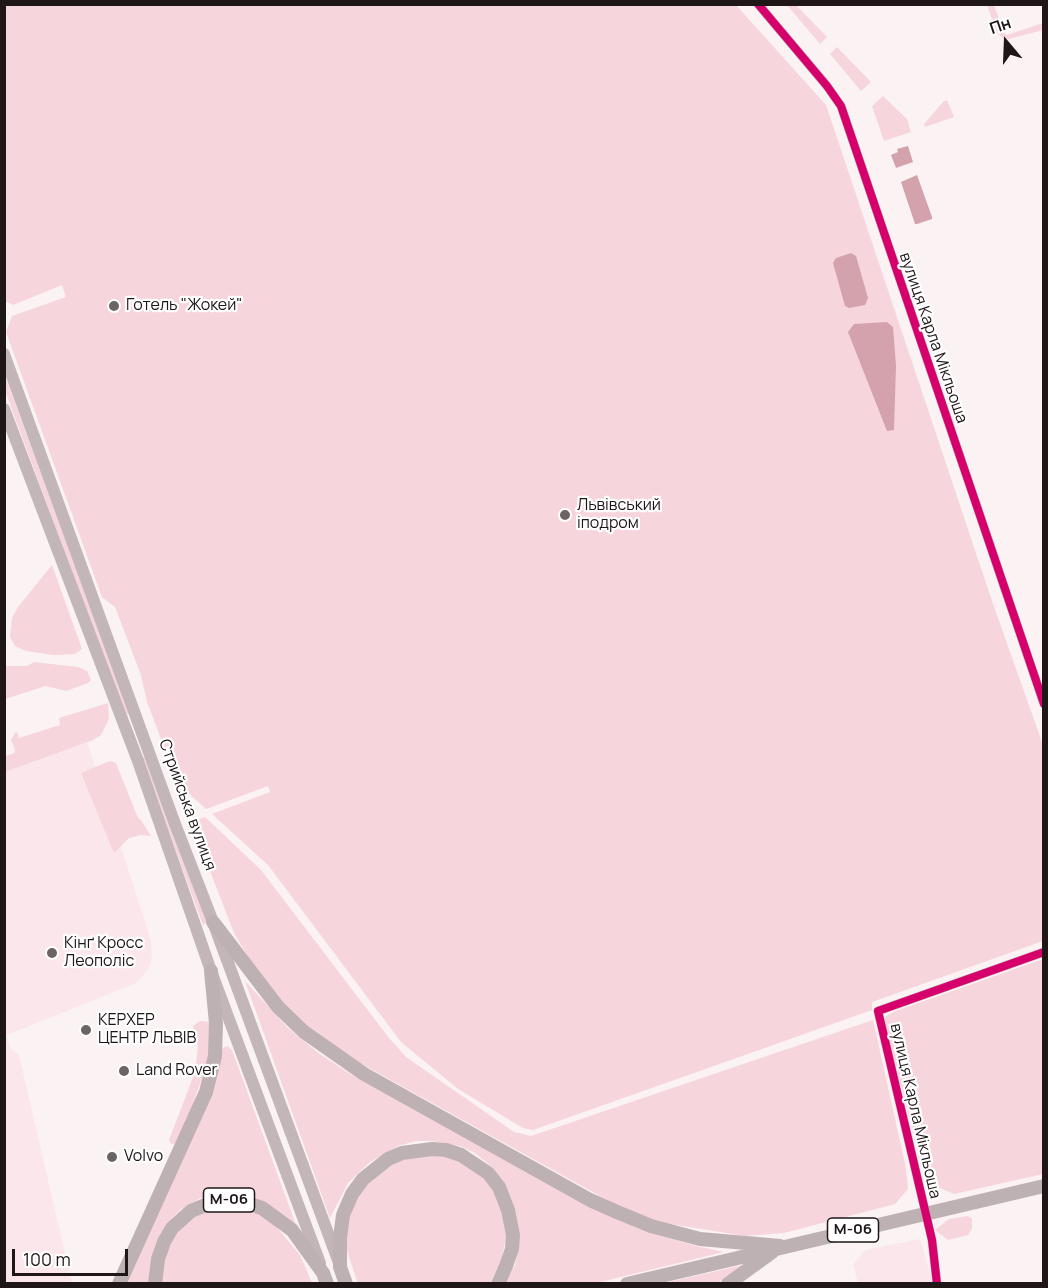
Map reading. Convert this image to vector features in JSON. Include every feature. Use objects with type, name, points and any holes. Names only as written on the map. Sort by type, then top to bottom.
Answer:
[{"type":"highway","points":[[213,922],[278,1007],[304,1032],[364,1074],[590,1200],[617,1212],[651,1226],[700,1239],[780,1246]]},
{"type":"highway","points":[[119,1284],[206,1092],[215,1056],[216,1023],[211,971]]},
{"type":"highway","points":[[346,1284],[340,1267],[340,1238],[343,1215],[352,1194],[363,1179],[381,1163],[417,1149],[446,1150],[462,1155],[488,1173],[499,1187],[512,1223],[513,1235],[509,1257],[498,1284]]},
{"type":"highway","name":"М-06","points":[[627,1284],[780,1246],[1044,1186]]},
{"type":"highway","name":"М-06","points":[[155,1284],[158,1259],[172,1228],[191,1211],[215,1201],[227,1200],[244,1202],[262,1208],[278,1218],[306,1247],[325,1278]]},
{"type":"highway","name":"М-06","points":[[728,1284],[780,1246]]},
{"type":"main road","name":"Стрийська вулиця","points":[[4,354],[175,824],[340,1267]]},
{"type":"main road","name":"Стрийська вулиця","points":[[4,409],[128,735],[211,971],[325,1278]]},
{"type":"main road","points":[[128,735],[142,730]]},
{"type":"street","name":"вулиця Карла Мікльоша","points":[[758,4],[841,106],[1044,704]]},
{"type":"street","name":"вулиця Карла Мікльоша","points":[[925,1213],[878,1011],[1044,952]]},
{"type":"street","points":[[925,1213],[932,1240],[937,1284]]},
{"type":"shaded area","name":"Львівський іподром","points":[[4,5],[736,5],[826,105],[993,604],[1043,745],[1043,941],[872,1002],[872,1010],[533,1130],[523,1128],[458,1089],[401,1042],[268,865],[212,814],[270,792],[268,786],[206,809],[178,784],[115,607],[102,597],[6,332],[12,316],[66,297],[62,285],[13,305],[5,301]]},
{"type":"shaded area","points":[[787,5],[796,5],[827,37],[820,44]]},
{"type":"shaded area","points":[[987,5],[994,5],[1004,33],[1007,35],[1043,23],[1043,30],[1005,40],[997,33]]},
{"type":"shaded area","points":[[837,47],[871,82],[861,91],[830,54]]},
{"type":"shaded area","points":[[883,96],[907,119],[911,132],[884,141],[872,106]]},
{"type":"shaded area","points":[[947,100],[954,117],[925,127],[924,124]]},
{"type":"shaded area","points":[[908,146],[913,162],[896,168],[891,155],[898,152],[897,149]]},
{"type":"shaded area","points":[[917,175],[932,219],[915,224],[901,182]]},
{"type":"shaded area","points":[[851,253],[856,256],[868,298],[865,305],[849,308],[845,306],[833,263],[836,258]]},
{"type":"shaded area","points":[[887,322],[893,327],[896,366],[894,430],[887,431],[848,332],[854,324]]},
{"type":"shaded area","points":[[4,373],[129,711],[128,715],[124,712],[5,391]]},
{"type":"shaded area","points":[[52,565],[82,649],[75,654],[54,655],[26,651],[15,646],[10,637],[12,618],[18,607]]},
{"type":"shaded area","points":[[34,662],[78,667],[87,671],[91,680],[66,691],[46,686],[5,699],[5,666],[27,666]]},
{"type":"shaded area","points":[[108,703],[109,719],[101,735],[5,772],[5,756],[14,753],[15,750],[11,740],[15,733],[17,732],[19,738],[60,725],[59,718]]},
{"type":"shaded area","points":[[87,742],[151,940],[150,965],[141,979],[134,984],[5,1036],[4,772]]},
{"type":"shaded area","points":[[144,756],[208,922],[203,925],[142,759]]},
{"type":"shaded area","points":[[110,761],[116,763],[138,818],[151,836],[141,835],[129,838],[114,853],[81,773]]},
{"type":"shaded area","points":[[205,817],[261,870],[406,1057],[514,1132],[531,1136],[873,1020],[906,1168],[908,1189],[895,1204],[784,1233],[745,1236],[652,1221],[618,1206],[349,1057],[307,1028],[282,1005],[261,979],[234,933],[191,822]]},
{"type":"shaded area","points":[[1043,959],[1043,1174],[954,1194],[935,1186],[922,1168],[885,1017],[893,1012]]},
{"type":"shaded area","points":[[245,981],[288,1028],[317,1052],[350,1074],[606,1214],[648,1232],[724,1252],[596,1283],[504,1283],[515,1265],[519,1249],[514,1209],[504,1184],[492,1167],[475,1153],[460,1146],[431,1141],[416,1141],[398,1146],[370,1162],[348,1183],[330,1218]]},
{"type":"shaded area","points":[[200,1021],[211,1022],[209,1058],[179,1143],[171,1144],[169,1140],[195,1072],[198,1046],[193,1026]]},
{"type":"shaded area","points":[[7,1036],[10,1048],[19,1055],[72,1283],[5,1283],[4,1037]]},
{"type":"shaded area","points":[[227,1046],[232,1050],[296,1225],[263,1202],[243,1194],[220,1194],[201,1198],[181,1209],[166,1224],[156,1244],[149,1283],[125,1284],[209,1094],[222,1049]]},
{"type":"shaded area","points":[[429,1155],[455,1158],[467,1164],[491,1183],[503,1209],[507,1234],[501,1261],[490,1283],[358,1284],[346,1242],[350,1209],[366,1184],[387,1166],[402,1160]]},
{"type":"shaded area","points":[[229,1206],[260,1213],[273,1223],[300,1255],[312,1283],[161,1284],[160,1277],[169,1244],[178,1231],[187,1221],[213,1207]]},
{"type":"shaded area","points":[[968,1216],[972,1219],[972,1229],[968,1235],[948,1240],[935,1230],[949,1219]]},
{"type":"shaded area","points":[[920,1239],[933,1283],[858,1283],[853,1265],[865,1250]]},
{"type":"shaded area","points":[[743,1265],[718,1283],[664,1283]]},
{"type":"cycle path","points":[[758,4],[841,106],[1044,704]]},
{"type":"cycle path","points":[[937,1284],[932,1240],[878,1011],[1044,952]]},
{"type":"place","name":"Готель \"Жокей\"","points":[[114,306]]},
{"type":"place","name":"Львівський іподром","points":[[565,515]]},
{"type":"place","name":"Кінґ Кросс Леополіс","points":[[52,953]]},
{"type":"place","name":"КЕРХЕР ЦЕНТР ЛЬВІВ","points":[[86,1030]]},
{"type":"place","name":"Land Rover","points":[[124,1071]]},
{"type":"place","name":"Volvo","points":[[112,1157]]}]
